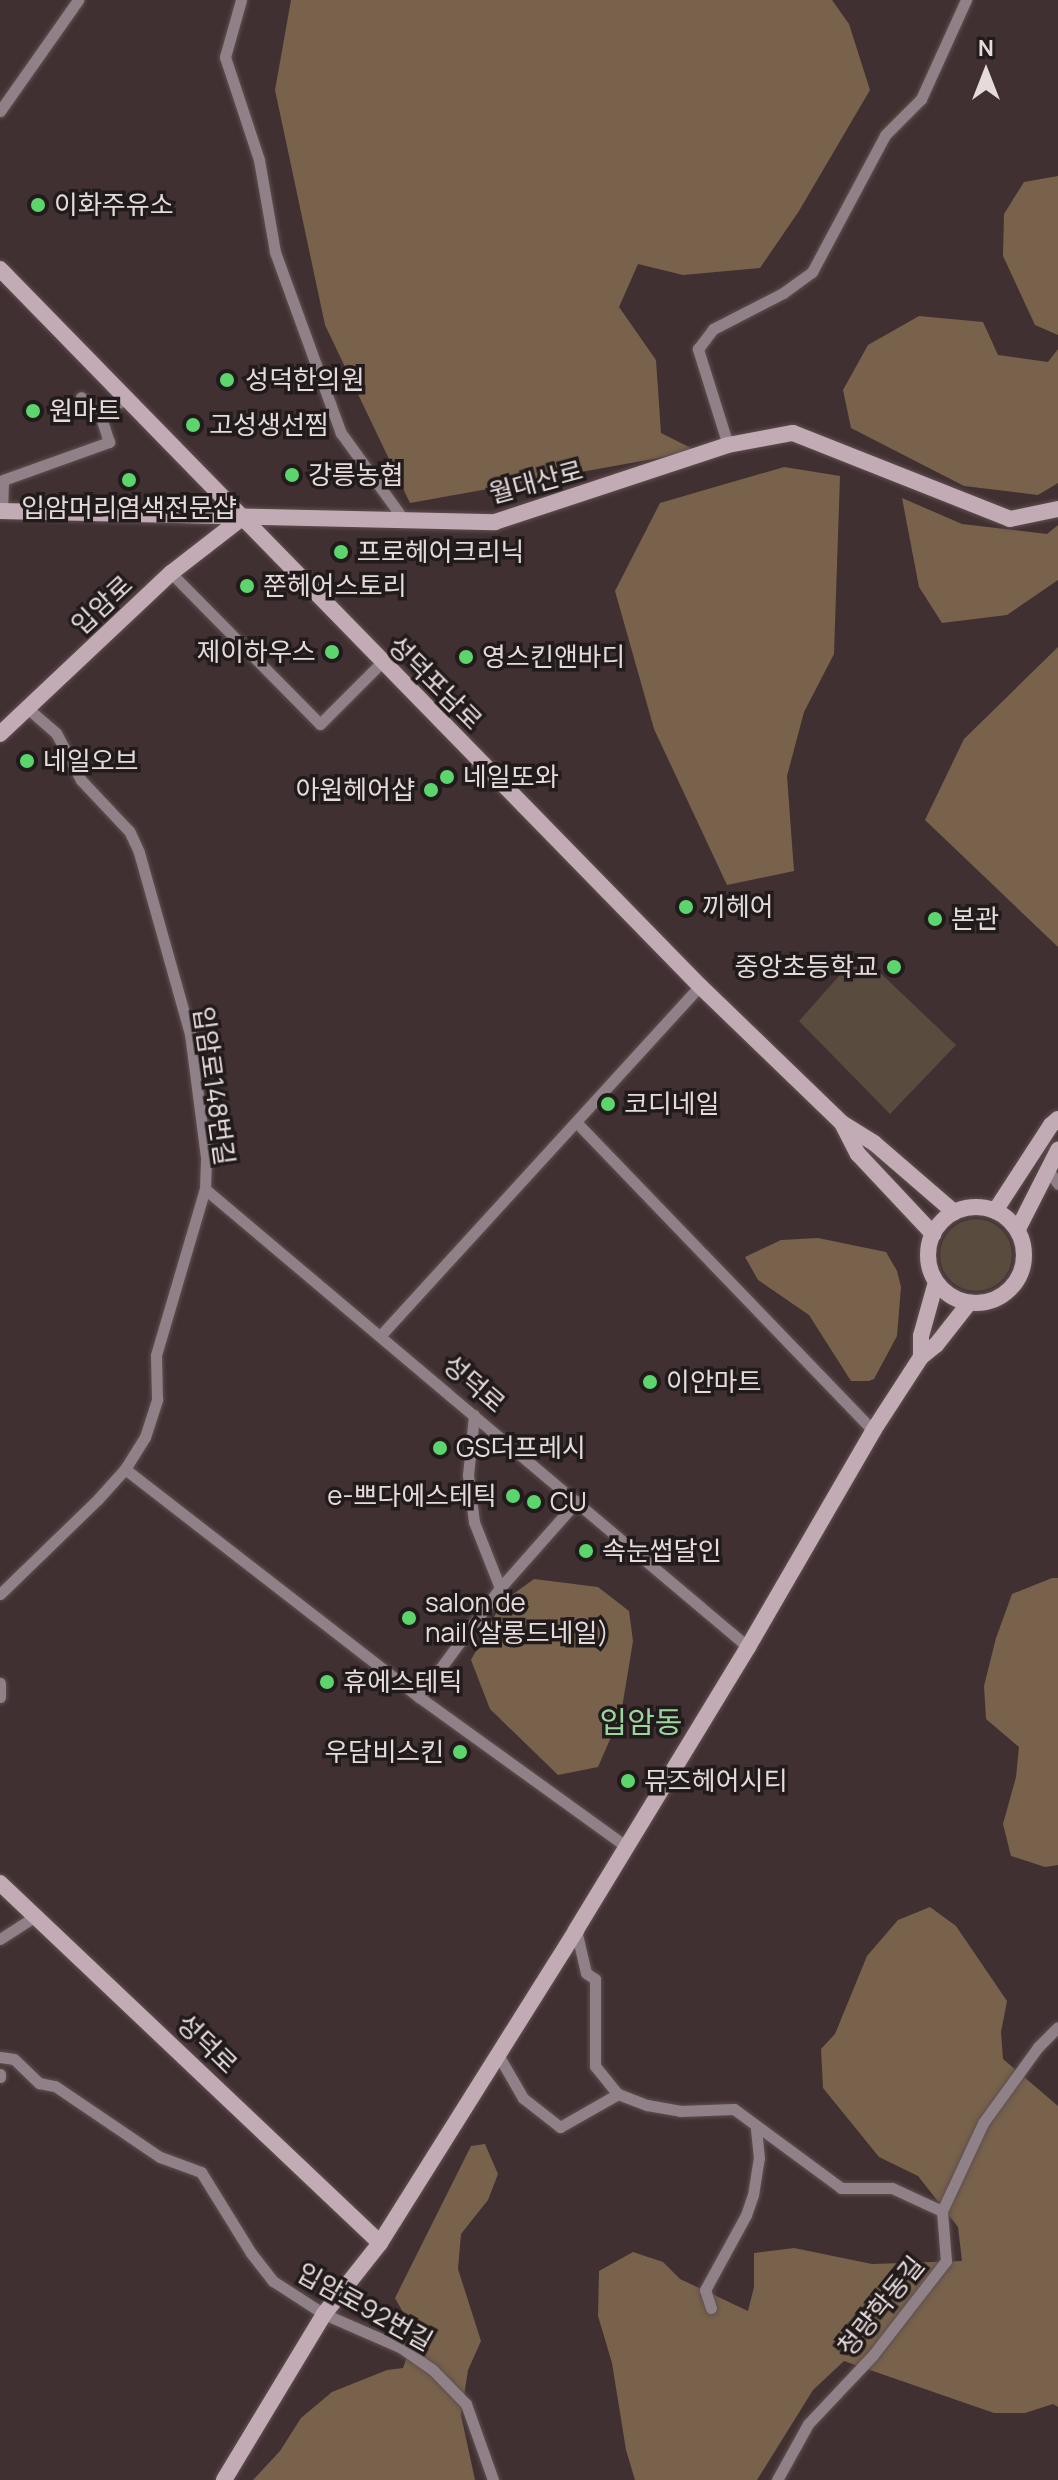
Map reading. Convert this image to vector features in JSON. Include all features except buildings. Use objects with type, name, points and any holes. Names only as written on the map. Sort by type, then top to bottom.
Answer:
[{"type":"street","points":[[0,111],[78,0]]},
{"type":"street","points":[[241,0],[225,57],[259,160],[275,252],[341,433],[404,520]]},
{"type":"street","points":[[728,445],[698,349],[713,329],[783,293],[812,272],[885,135],[921,99],[966,0]]},
{"type":"street","name":"성덕포남로","points":[[0,269],[128,397],[381,663],[700,986],[842,1123]]},
{"type":"street","points":[[1,511],[3,480],[109,442],[100,415],[81,397]]},
{"type":"street","points":[[100,415],[128,397]]},
{"type":"street","name":"월대산로","points":[[1,511],[495,522],[728,445],[793,433],[1010,519],[1058,509]]},
{"type":"street","name":"입암로","points":[[0,734],[171,573],[242,518]]},
{"type":"street","points":[[171,573],[320,724],[381,663]]},
{"type":"street","name":"입암로148번길","points":[[0,1594],[125,1469],[145,1437],[157,1399],[156,1355],[205,1189],[206,1157],[190,1034],[139,852],[129,831],[81,780],[56,733],[27,708]]},
{"type":"street","points":[[381,1335],[700,986]]},
{"type":"street","points":[[995,1211],[1058,1119]]},
{"type":"street","points":[[577,1123],[873,1431]]},
{"type":"street","points":[[842,1123],[874,1143],[954,1212]]},
{"type":"street","points":[[842,1123],[858,1154],[933,1234]]},
{"type":"street","points":[[1018,1229],[1053,1177],[1058,1150]]},
{"type":"street","name":"성덕로","points":[[205,1189],[748,1647]]},
{"type":"street","points":[[975,1207],[995,1211],[1018,1229],[1024,1247],[1024,1265],[1017,1282],[1004,1295],[987,1303],[969,1303],[950,1296],[936,1282],[929,1267],[928,1250],[933,1234],[954,1212],[975,1207]]},
{"type":"street","points":[[921,1357],[921,1336],[936,1282]]},
{"type":"street","points":[[224,2480],[324,2314],[380,2243],[576,1930],[748,1647],[873,1431],[921,1357],[936,1345],[969,1303]]},
{"type":"street","points":[[474,1415],[468,1475],[474,1522],[500,1588]]},
{"type":"street","points":[[125,1469],[419,1697],[627,1847]]},
{"type":"street","points":[[419,1697],[500,1588],[577,1501]]},
{"type":"street","points":[[0,1683],[0,1697]]},
{"type":"street","name":"성덕로","points":[[0,1883],[380,2243]]},
{"type":"street","points":[[0,1939],[37,1915]]},
{"type":"street","points":[[576,1930],[586,1973],[595,1979],[595,2066],[618,2094],[680,2111],[734,2109],[841,2188],[892,2188],[942,2211]]},
{"type":"street","name":"청량학동길","points":[[777,2480],[808,2424],[873,2355],[946,2261],[942,2211],[983,2123],[1038,2047],[1058,2027]]},
{"type":"street","points":[[497,2053],[523,2098],[560,2127],[618,2094]]},
{"type":"street","name":"입암로92번길","points":[[0,2057],[14,2059],[39,2083],[55,2086],[160,2157],[201,2172],[251,2253],[273,2281],[324,2314],[400,2347],[432,2369],[466,2404],[493,2480]]},
{"type":"street","points":[[711,2308],[705,2290],[746,2215],[753,2195],[759,2158],[756,2128]]},
{"type":"shaded area","points":[[291,0],[832,0],[849,24],[870,90],[799,211],[760,268],[683,275],[638,264],[619,307],[656,360],[661,433],[697,451],[410,503],[325,325],[275,90]]},
{"type":"shaded area","points":[[1058,176],[1058,335],[1035,325],[1003,256],[1004,214],[1024,182]]},
{"type":"shaded area","points":[[919,316],[983,322],[998,355],[1048,362],[1058,349],[1058,483],[1038,495],[964,486],[851,428],[843,390],[868,345]]},
{"type":"shaded area","points":[[784,467],[840,476],[834,654],[804,712],[787,776],[794,871],[727,885],[654,729],[615,591],[660,503]]},
{"type":"shaded area","points":[[902,498],[962,524],[1047,534],[1058,525],[1058,580],[1007,615],[942,623],[919,587]]},
{"type":"shaded area","points":[[1058,647],[1058,947],[925,820],[964,739]]},
{"type":"shaded area","points":[[847,967],[874,967],[956,1045],[890,1114],[799,1021]]},
{"type":"shaded area","points":[[976,1219],[996,1225],[1006,1235],[1012,1255],[1006,1275],[996,1285],[976,1291],[956,1285],[946,1275],[940,1255],[946,1235],[956,1225]]},
{"type":"shaded area","points":[[818,1238],[886,1252],[897,1271],[901,1287],[897,1336],[874,1379],[869,1381],[851,1381],[809,1315],[758,1280],[745,1257],[781,1240]]},
{"type":"shaded area","points":[[1058,1578],[1058,1865],[1045,1867],[1011,1856],[1003,1824],[1016,1777],[1019,1747],[986,1719],[984,1686],[996,1638],[1012,1594]]},
{"type":"shaded area","points":[[534,1579],[598,1587],[629,1611],[633,1641],[621,1714],[598,1767],[558,1775],[490,1709],[471,1660],[502,1602]]},
{"type":"shaded area","points":[[930,1907],[956,1926],[1007,2001],[1001,2032],[1003,2059],[1058,2106],[1058,2407],[1053,2404],[1025,2413],[994,2413],[844,2361],[813,2390],[757,2480],[635,2480],[626,2450],[612,2363],[598,2316],[599,2271],[633,2252],[663,2262],[680,2279],[748,2311],[754,2287],[754,2253],[794,2248],[872,2264],[962,2261],[958,2227],[918,2176],[879,2157],[823,2088],[821,2049],[835,2034],[867,1956],[898,1920]]},
{"type":"shaded area","points":[[485,2144],[498,2174],[488,2200],[461,2234],[458,2269],[481,2341],[468,2370],[461,2415],[475,2480],[253,2480],[280,2451],[301,2418],[332,2392],[387,2370],[403,2368],[415,2334],[395,2298],[471,2146]]},
{"type":"place","name":"이화주유소","points":[[38,205]]},
{"type":"place","name":"성덕한의원","points":[[227,380]]},
{"type":"place","name":"원마트","points":[[33,411]]},
{"type":"place","name":"고성생선찜","points":[[193,425]]},
{"type":"place","name":"강릉농협","points":[[292,475]]},
{"type":"place","name":"입암머리염색전문샵","points":[[129,480]]},
{"type":"place","name":"프로헤어크리닉","points":[[341,552]]},
{"type":"place","name":"쭌헤어스토리","points":[[247,586]]},
{"type":"place","name":"제이하우스","points":[[332,652]]},
{"type":"place","name":"영스킨앤바디","points":[[466,657]]},
{"type":"place","name":"네일오브","points":[[27,761]]},
{"type":"place","name":"네일또와","points":[[447,777]]},
{"type":"place","name":"아원헤어샵","points":[[431,790]]},
{"type":"place","name":"끼헤어","points":[[686,907]]},
{"type":"place","name":"본관","points":[[935,919]]},
{"type":"place","name":"중앙초등학교","points":[[894,967]]},
{"type":"place","name":"코디네일","points":[[608,1104]]},
{"type":"place","name":"이안마트","points":[[650,1382]]},
{"type":"place","name":"GS더프레시","points":[[440,1448]]},
{"type":"place","name":"e-쁘다에스테틱","points":[[513,1496]]},
{"type":"place","name":"CU","points":[[534,1502]]},
{"type":"place","name":"속눈썹달인","points":[[586,1551]]},
{"type":"place","name":"salon de nail(살롱드네일)","points":[[409,1618]]},
{"type":"place","name":"휴에스테틱","points":[[327,1682]]},
{"type":"place","name":"우담비스킨","points":[[460,1752]]},
{"type":"place","name":"뮤즈헤어시티","points":[[628,1781]]},
{"type":"district","name":"입암동","points":[[641,1722]]}]
